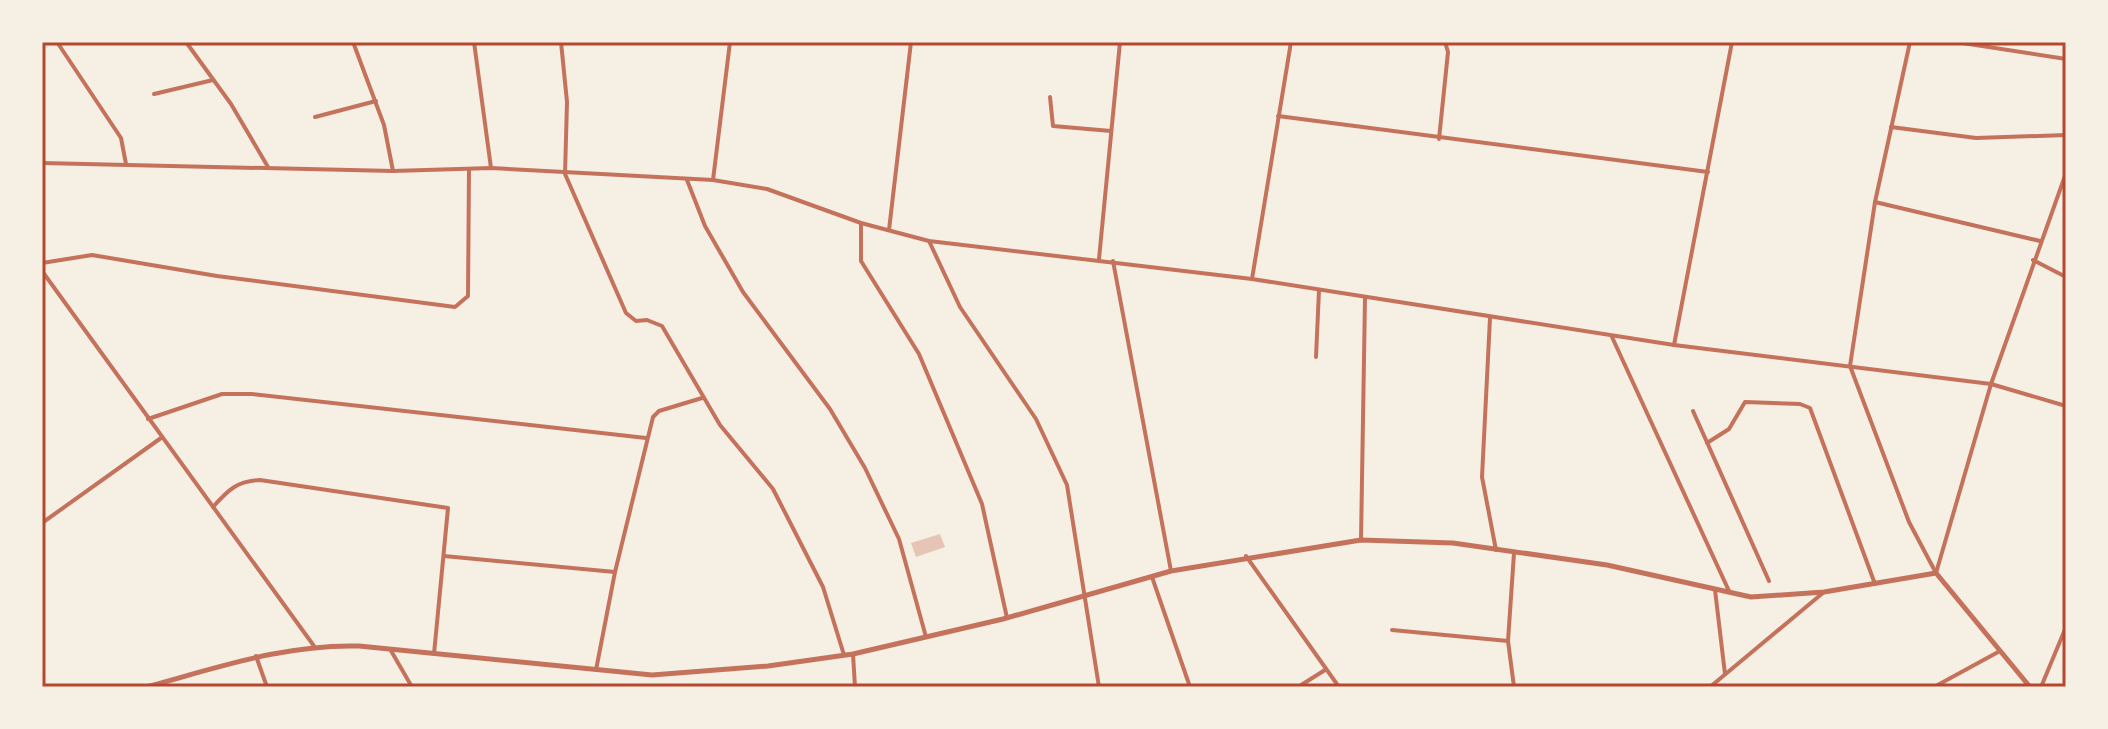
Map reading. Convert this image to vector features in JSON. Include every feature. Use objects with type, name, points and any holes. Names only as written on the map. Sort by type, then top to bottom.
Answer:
[{"type":"street","points":[[57,42],[121,138],[126,165]]},
{"type":"street","points":[[186,42],[231,104],[269,168]]},
{"type":"street","points":[[353,42],[376,101],[393,171]]},
{"type":"street","points":[[474,42],[491,168]]},
{"type":"street","points":[[561,42],[567,102],[565,174],[626,313],[636,321],[647,320],[662,326],[720,425],[773,489],[823,587],[844,655]]},
{"type":"street","points":[[713,180],[730,42]]},
{"type":"street","points":[[888,231],[911,42]]},
{"type":"street","points":[[1098,259],[1120,42]]},
{"type":"street","points":[[1252,279],[1291,42]]},
{"type":"street","points":[[1439,139],[1448,52],[1445,42]]},
{"type":"street","points":[[1674,345],[1732,42]]},
{"type":"street","points":[[1910,42],[1875,202],[1850,366],[1909,522],[1936,573],[2030,687]]},
{"type":"street","points":[[1956,42],[2066,59]]},
{"type":"street","points":[[154,94],[213,80]]},
{"type":"street","points":[[1050,97],[1053,126],[1111,131]]},
{"type":"street","points":[[315,117],[376,101]]},
{"type":"street","points":[[1278,116],[1708,172]]},
{"type":"street","points":[[1891,127],[1976,138],[2066,135]]},
{"type":"street","points":[[42,163],[393,171],[491,168],[713,180],[767,189],[861,223],[929,241],[1252,279],[1674,345],[1991,384],[2066,406]]},
{"type":"street","points":[[42,263],[92,255],[217,276],[455,307],[468,296],[469,168]]},
{"type":"street","points":[[1936,573],[1991,384],[2066,173]]},
{"type":"street","points":[[687,180],[705,226],[743,292],[830,409],[865,468],[899,539],[926,637]]},
{"type":"street","points":[[1875,202],[2040,241]]},
{"type":"street","points":[[861,223],[861,261],[919,354],[982,504],[1007,618]]},
{"type":"street","points":[[929,241],[960,307],[1013,380],[1055,456],[1067,485],[1098,687]]},
{"type":"street","points":[[2033,260],[2066,277]]},
{"type":"street","points":[[1113,261],[1171,571]]},
{"type":"street","points":[[42,271],[314,646]]},
{"type":"street","points":[[1316,357],[1319,290]]},
{"type":"street","points":[[1361,540],[1365,298]]},
{"type":"street","points":[[1490,317],[1482,477],[1496,550]]},
{"type":"street","points":[[1612,336],[1730,593]]},
{"type":"street","points":[[148,419],[222,394],[252,394],[646,438]]},
{"type":"street","points":[[596,671],[646,438],[659,411],[702,398]]},
{"type":"street","points":[[1707,443],[1729,429],[1745,402],[1800,404],[1810,408],[1875,584]]},
{"type":"street","points":[[1693,411],[1769,581]]},
{"type":"street","points":[[42,523],[161,438]]},
{"type":"street","points":[[213,507],[230,487],[244,481],[260,480],[448,508],[434,654]]},
{"type":"street","points":[[146,687],[256,656],[314,646],[390,649],[596,671],[686,673],[853,654],[1007,618],[1171,571],[1246,556],[1361,540],[1406,540],[1607,565],[1715,590],[1771,598],[1936,573]]},
{"type":"street","points":[[1514,553],[1508,641],[1514,687]]},
{"type":"street","points":[[444,556],[615,572]]},
{"type":"street","points":[[1246,556],[1339,687]]},
{"type":"street","points":[[1152,577],[1190,687]]},
{"type":"street","points":[[1715,590],[1725,674]]},
{"type":"street","points":[[1710,687],[1824,592]]},
{"type":"street","points":[[2041,687],[2066,627]]},
{"type":"street","points":[[1392,630],[1508,641]]},
{"type":"street","points":[[390,649],[412,687]]},
{"type":"street","points":[[1934,687],[2000,651]]},
{"type":"street","points":[[853,654],[855,687]]},
{"type":"street","points":[[256,656],[267,687]]},
{"type":"street","points":[[1298,687],[1325,670]]},
{"type":"building","points":[[940,534],[945,547],[916,557],[911,543]]}]
